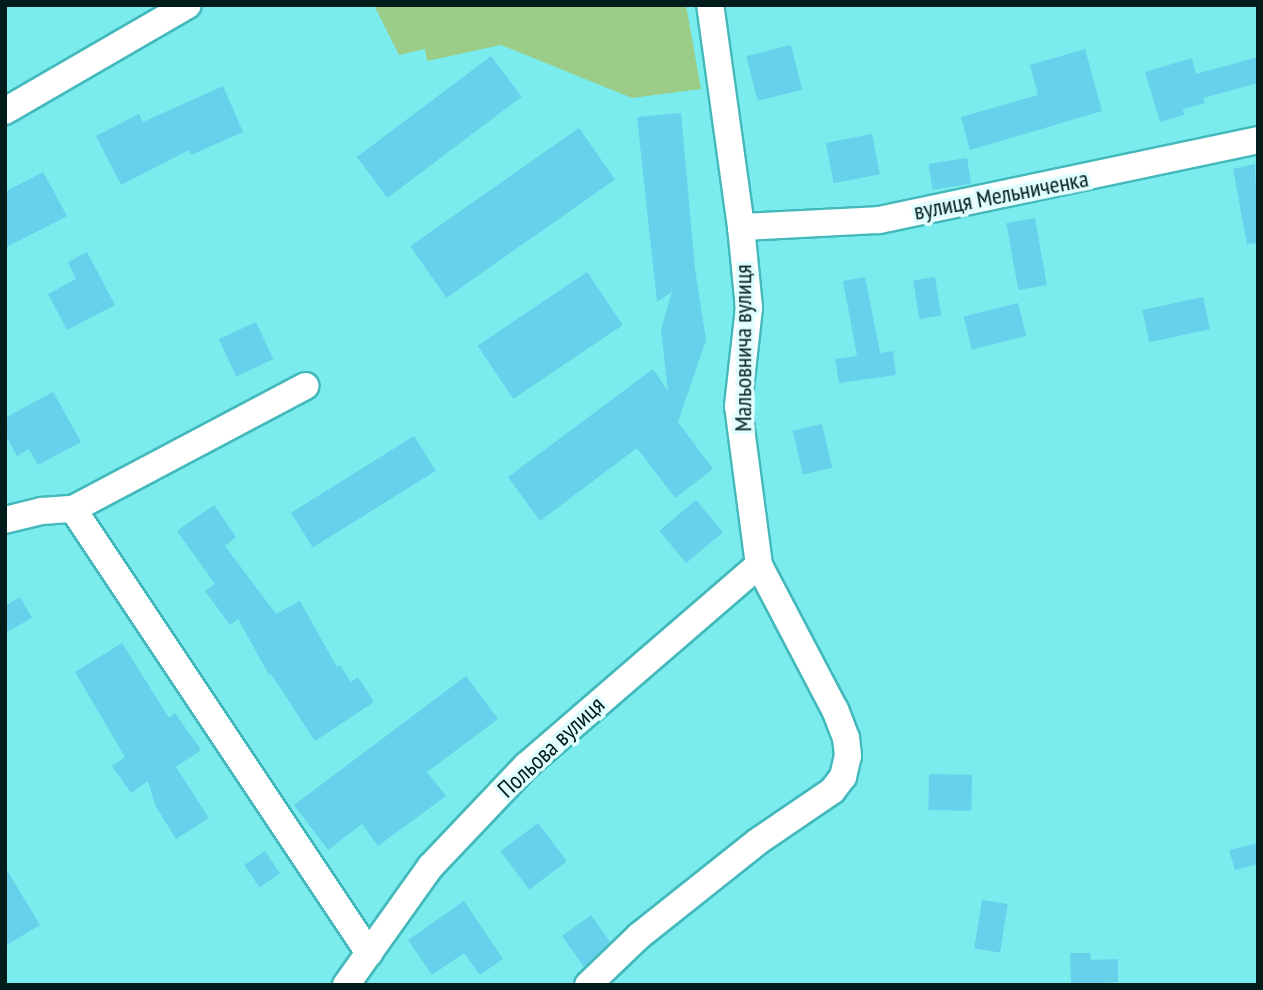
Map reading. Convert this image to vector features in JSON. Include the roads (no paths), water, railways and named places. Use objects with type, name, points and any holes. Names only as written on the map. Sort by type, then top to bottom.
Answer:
[{"type":"street","points":[[5,111],[188,5]]},
{"type":"street","name":"Мальовнича вулиця","points":[[588,985],[639,936],[728,865],[832,791],[843,777],[848,757],[846,738],[835,710],[759,565],[738,406],[749,308],[741,228],[710,5]]},
{"type":"street","name":"вулиця Мельниченка","points":[[741,228],[879,220],[1258,140]]},
{"type":"street","points":[[5,520],[42,511],[73,509],[305,386]]},
{"type":"street","points":[[73,509],[369,953]]},
{"type":"street","name":"Польова вулиця","points":[[346,985],[431,866],[527,765],[759,565]]}]
